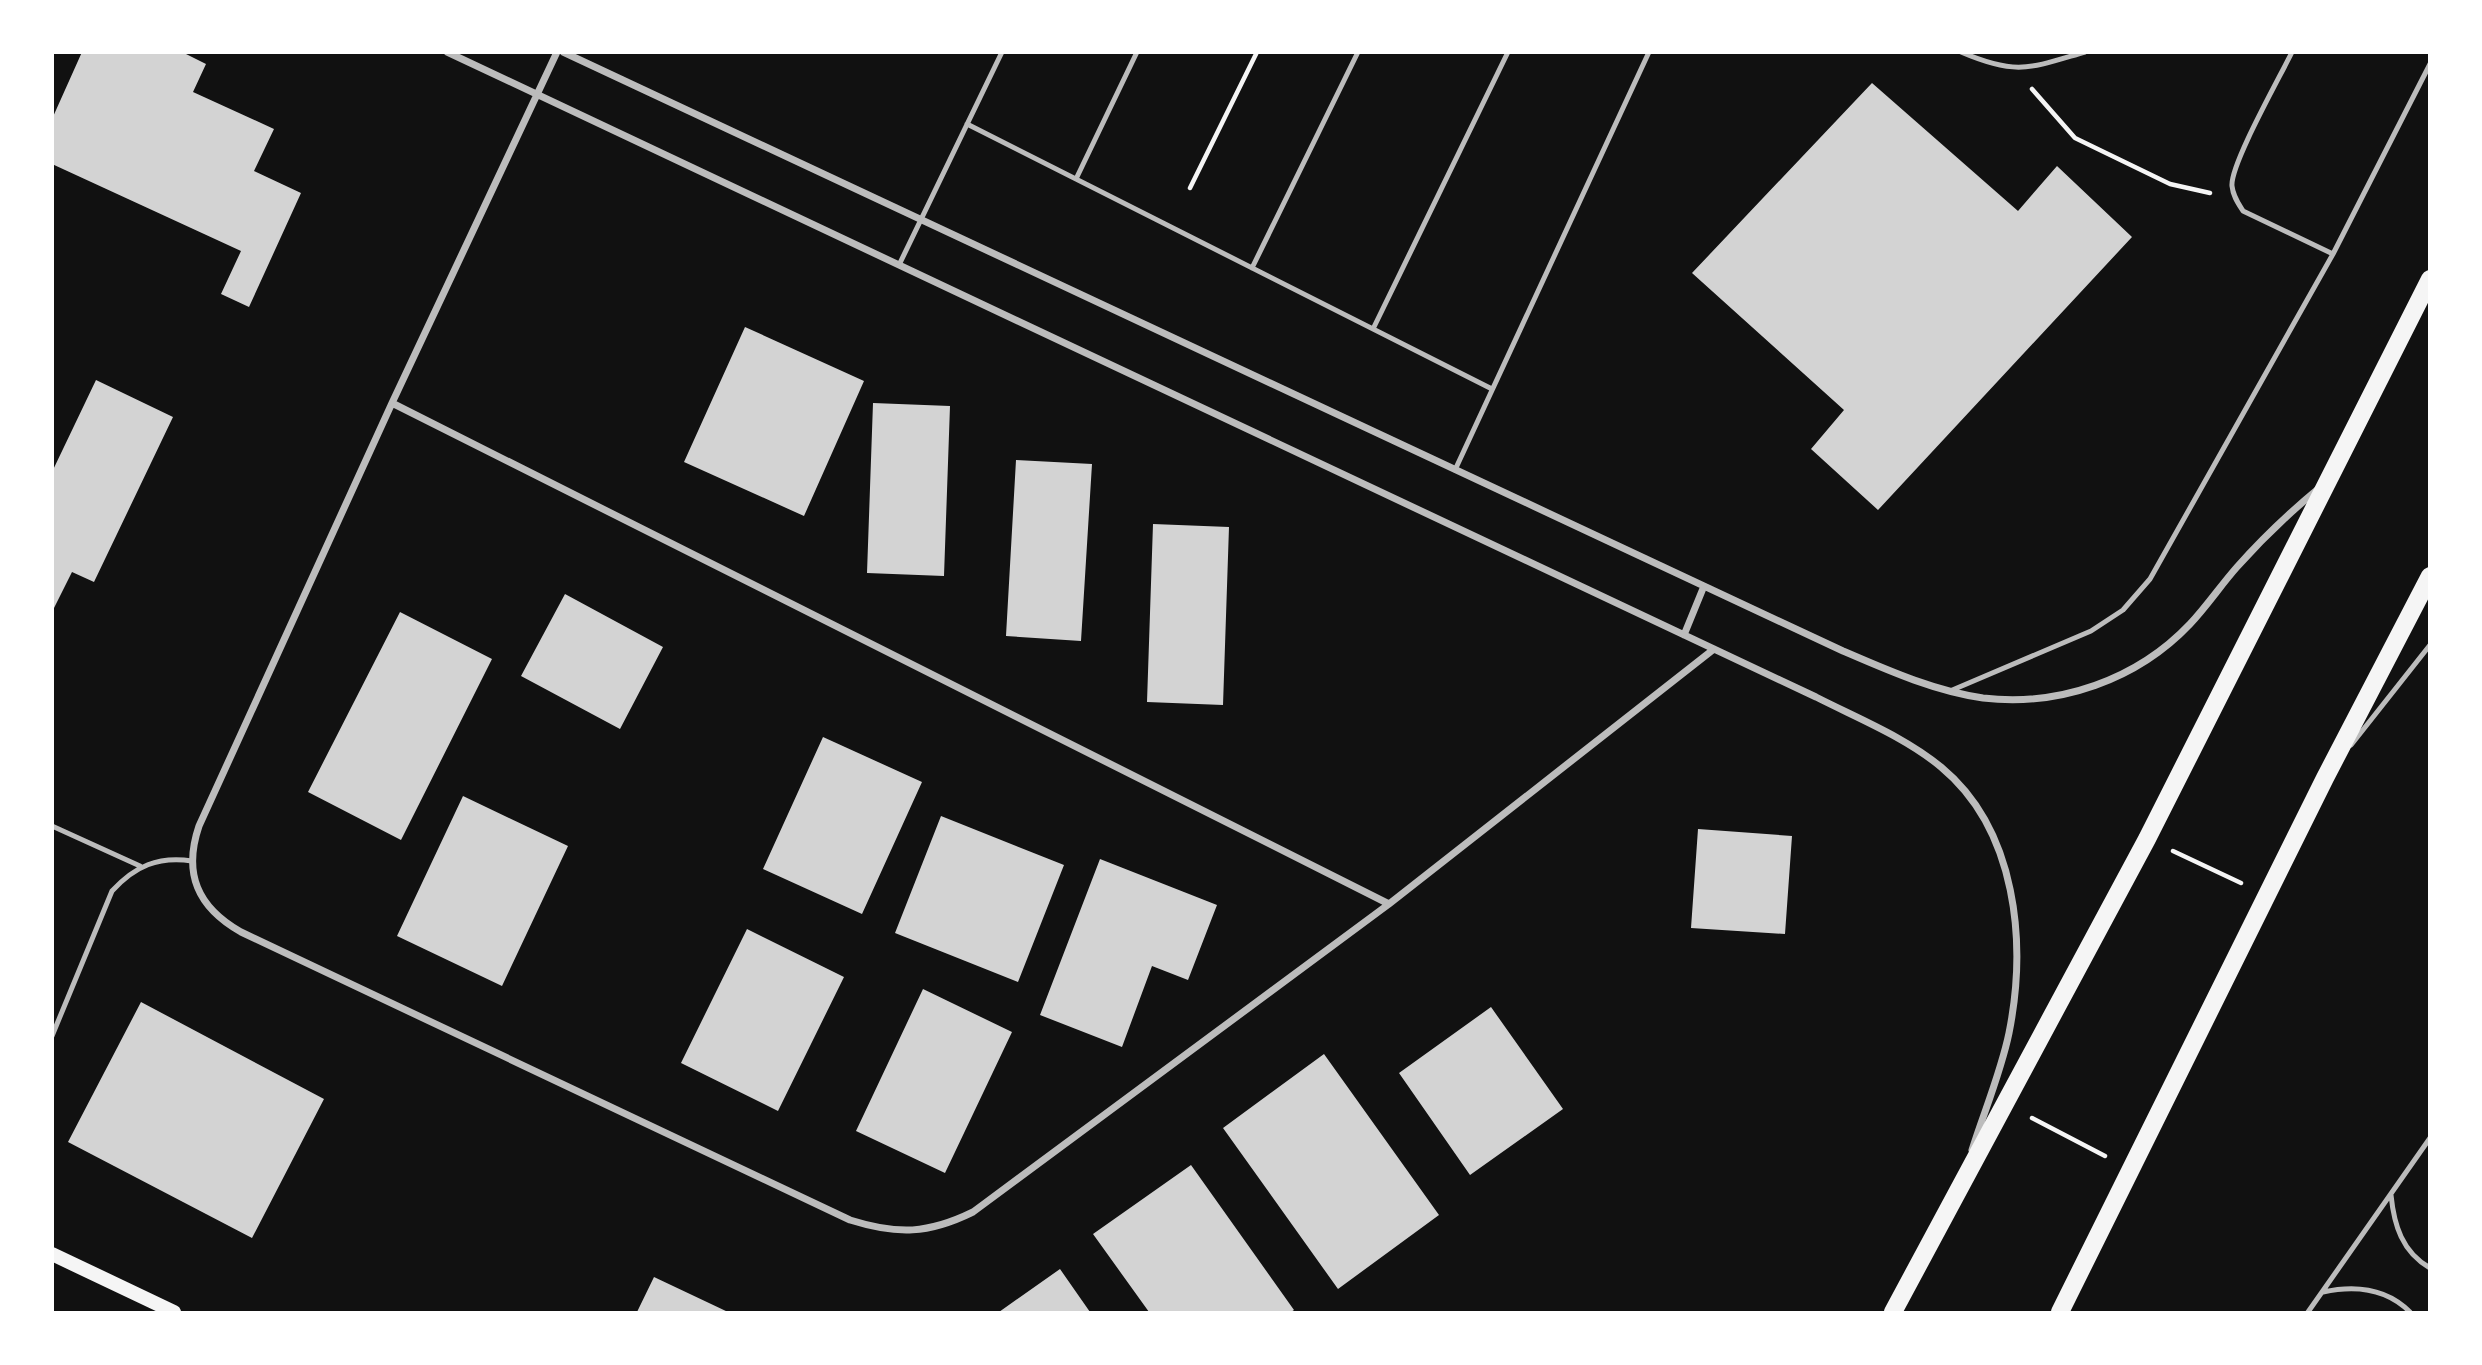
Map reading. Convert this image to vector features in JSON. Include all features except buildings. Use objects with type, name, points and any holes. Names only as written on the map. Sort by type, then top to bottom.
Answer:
[{"type":"main road","points":[[1893,1312],[2147,839],[2323,485],[2430,279]]},
{"type":"main road","points":[[2060,1312],[2325,778],[2430,576]]},
{"type":"main road","points":[[52,1254],[174,1312]]},
{"type":"street","points":[[447,52],[1849,713],[1941,766],[1967,792],[1988,823],[2002,858],[2011,894],[2017,964],[2008,1035],[1959,1191]]},
{"type":"street","points":[[1714,649],[1389,904],[973,1212],[938,1226],[900,1231],[875,1228],[850,1220],[241,932],[225,922],[206,903],[194,879],[193,843],[199,826],[392,402],[537,95],[560,52],[1899,676],[1950,691],[2013,700],[2046,698],[2087,688],[2137,667],[2164,648],[2188,626],[2263,539],[2323,485]]},
{"type":"street","points":[[392,402],[1389,904]]},
{"type":"street","points":[[1684,635],[1704,586]]},
{"type":"lane","points":[[899,265],[1002,52]]},
{"type":"lane","points":[[1076,178],[1137,52]]},
{"type":"lane","points":[[1252,268],[1358,52]]},
{"type":"lane","points":[[1373,329],[1508,52]]},
{"type":"lane","points":[[1455,470],[1649,52]]},
{"type":"lane","points":[[1961,52],[1990,65],[2014,69],[2036,66],[2085,52]]},
{"type":"lane","points":[[2292,52],[2239,160],[2231,184],[2235,199],[2243,211],[2333,254]]},
{"type":"lane","points":[[1950,691],[2091,631],[2123,610],[2150,579],[2333,254],[2430,64]]},
{"type":"lane","points":[[967,124],[1492,389]]},
{"type":"lane","points":[[2325,778],[2430,645]]},
{"type":"lane","points":[[52,825],[140,866]]},
{"type":"lane","points":[[52,1036],[112,891],[140,866],[156,860],[192,861]]},
{"type":"lane","points":[[2308,1312],[2430,1138]]},
{"type":"lane","points":[[2391,1195],[2394,1220],[2403,1243],[2420,1263],[2430,1268]]},
{"type":"lane","points":[[2074,1299],[2087,1260]]},
{"type":"lane","points":[[2323,1292],[2344,1287],[2365,1288],[2385,1294],[2410,1312]]},
{"type":"path","points":[[1190,188],[1257,52]]},
{"type":"path","points":[[2014,69],[2075,138],[2170,184],[2235,199]]},
{"type":"path","points":[[2147,839],[2267,896]]},
{"type":"path","points":[[2003,1103],[2132,1170]]}]
